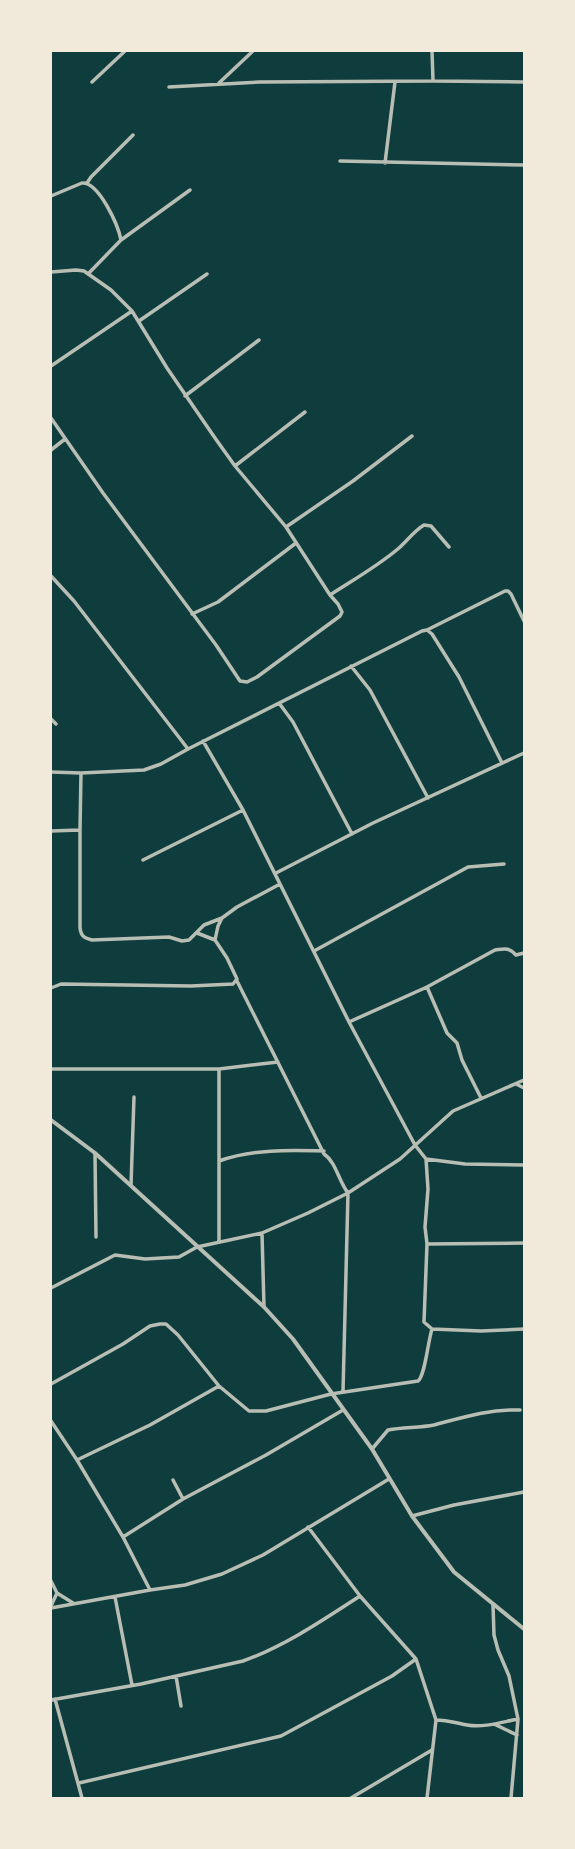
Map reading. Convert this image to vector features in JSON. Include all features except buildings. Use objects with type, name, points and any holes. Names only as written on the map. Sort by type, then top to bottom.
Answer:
[{"type":"street","points":[[92,82],[125,51]]},
{"type":"street","points":[[219,84],[253,51]]},
{"type":"street","points":[[432,51],[433,81]]},
{"type":"street","points":[[170,87],[219,84],[433,81],[524,82]]},
{"type":"street","points":[[385,163],[395,82]]},
{"type":"street","points":[[87,183],[90,177],[133,135]]},
{"type":"street","points":[[340,161],[524,165]]},
{"type":"street","points":[[51,196],[82,183],[92,185],[105,202],[117,224],[121,240]]},
{"type":"street","points":[[88,274],[121,240],[190,190]]},
{"type":"street","points":[[51,272],[76,270],[84,271],[111,290],[132,311],[185,396],[235,466],[286,527],[342,612],[340,616],[257,677],[247,682],[240,681],[51,418]]},
{"type":"street","points":[[139,321],[207,274]]},
{"type":"street","points":[[51,366],[132,311]]},
{"type":"street","points":[[185,396],[259,340]]},
{"type":"street","points":[[235,466],[305,412]]},
{"type":"street","points":[[286,527],[353,481],[412,436]]},
{"type":"street","points":[[51,450],[65,439]]},
{"type":"street","points":[[330,595],[372,568],[399,548],[424,525],[430,526],[449,547]]},
{"type":"street","points":[[192,614],[218,602],[296,543]]},
{"type":"street","points":[[51,576],[74,601],[188,749]]},
{"type":"street","points":[[51,772],[81,773],[144,770],[161,764],[351,666],[505,591],[508,591],[511,594],[524,621]]},
{"type":"street","points":[[427,630],[432,634],[459,676],[502,762]]},
{"type":"street","points":[[351,666],[370,690],[428,798]]},
{"type":"street","points":[[279,703],[293,722],[352,834]]},
{"type":"street","points":[[51,720],[56,724]]},
{"type":"street","points":[[203,741],[243,810],[276,873],[280,884],[349,1022],[415,1145],[426,1159],[428,1190],[425,1227],[427,1244],[424,1322],[432,1329],[481,1331],[524,1329]]},
{"type":"street","points":[[276,873],[352,834],[502,762],[524,753]]},
{"type":"street","points":[[81,773],[80,928],[81,934],[85,939],[169,937],[182,942],[189,940],[204,925],[222,918],[237,907],[280,884]]},
{"type":"street","points":[[143,860],[243,810]]},
{"type":"street","points":[[51,831],[80,830]]},
{"type":"street","points":[[314,951],[463,870],[483,865],[504,864]]},
{"type":"street","points":[[215,940],[218,926],[222,918]]},
{"type":"street","points":[[197,933],[215,940],[227,958],[278,1062],[329,1158],[342,1187],[348,1193],[343,1392]]},
{"type":"street","points":[[349,1022],[426,987],[495,950],[506,948],[512,950],[516,955],[524,954]]},
{"type":"street","points":[[51,988],[61,984],[191,986],[233,984],[237,981]]},
{"type":"street","points":[[426,987],[447,1033],[457,1044],[462,1060],[481,1098]]},
{"type":"street","points":[[51,1069],[219,1069],[278,1062]]},
{"type":"street","points":[[219,1069],[219,1242]]},
{"type":"street","points":[[51,1288],[115,1255],[145,1259],[179,1257],[197,1247],[262,1233],[348,1193],[400,1159],[453,1111],[524,1080]]},
{"type":"street","points":[[516,1084],[524,1088]]},
{"type":"street","points":[[131,1186],[134,1098]]},
{"type":"street","points":[[51,1120],[95,1153],[264,1307],[293,1339],[331,1394],[372,1449],[412,1516],[454,1572],[524,1629]]},
{"type":"street","points":[[219,1161],[236,1155],[253,1152],[286,1150],[324,1151]]},
{"type":"street","points":[[95,1153],[96,1236]]},
{"type":"street","points":[[426,1159],[465,1164],[524,1165]]},
{"type":"street","points":[[262,1233],[264,1307]]},
{"type":"street","points":[[427,1244],[524,1243]]},
{"type":"street","points":[[51,1384],[123,1344],[150,1326],[160,1324],[171,1327],[219,1386],[249,1411],[256,1412],[331,1394],[418,1381],[424,1374],[426,1348],[432,1329]]},
{"type":"street","points":[[77,1460],[150,1425],[219,1386]]},
{"type":"street","points":[[372,1449],[388,1430],[434,1425],[485,1411],[501,1409],[520,1410]]},
{"type":"street","points":[[123,1537],[183,1499],[266,1455],[343,1410]]},
{"type":"street","points":[[51,1421],[77,1460],[123,1537],[150,1590]]},
{"type":"street","points":[[51,1607],[185,1585],[222,1574],[263,1555],[389,1479]]},
{"type":"street","points":[[173,1480],[183,1499]]},
{"type":"street","points":[[412,1516],[454,1505],[524,1492]]},
{"type":"street","points":[[308,1527],[360,1596],[416,1659],[436,1720],[427,1798]]},
{"type":"street","points":[[51,1581],[57,1593],[73,1603]]},
{"type":"street","points":[[51,1607],[57,1593]]},
{"type":"street","points":[[82,1798],[79,1783],[53,1699],[176,1676],[243,1660],[257,1655],[319,1623],[360,1596]]},
{"type":"street","points":[[115,1597],[132,1685]]},
{"type":"street","points":[[493,1605],[494,1634],[498,1650],[509,1676],[518,1719],[511,1798]]},
{"type":"street","points":[[79,1783],[281,1736],[392,1676],[416,1659]]},
{"type":"street","points":[[176,1676],[181,1706]]},
{"type":"street","points":[[436,1720],[450,1720],[467,1725],[494,1724],[518,1719]]},
{"type":"street","points":[[494,1724],[517,1735]]},
{"type":"street","points":[[350,1798],[432,1750]]}]
